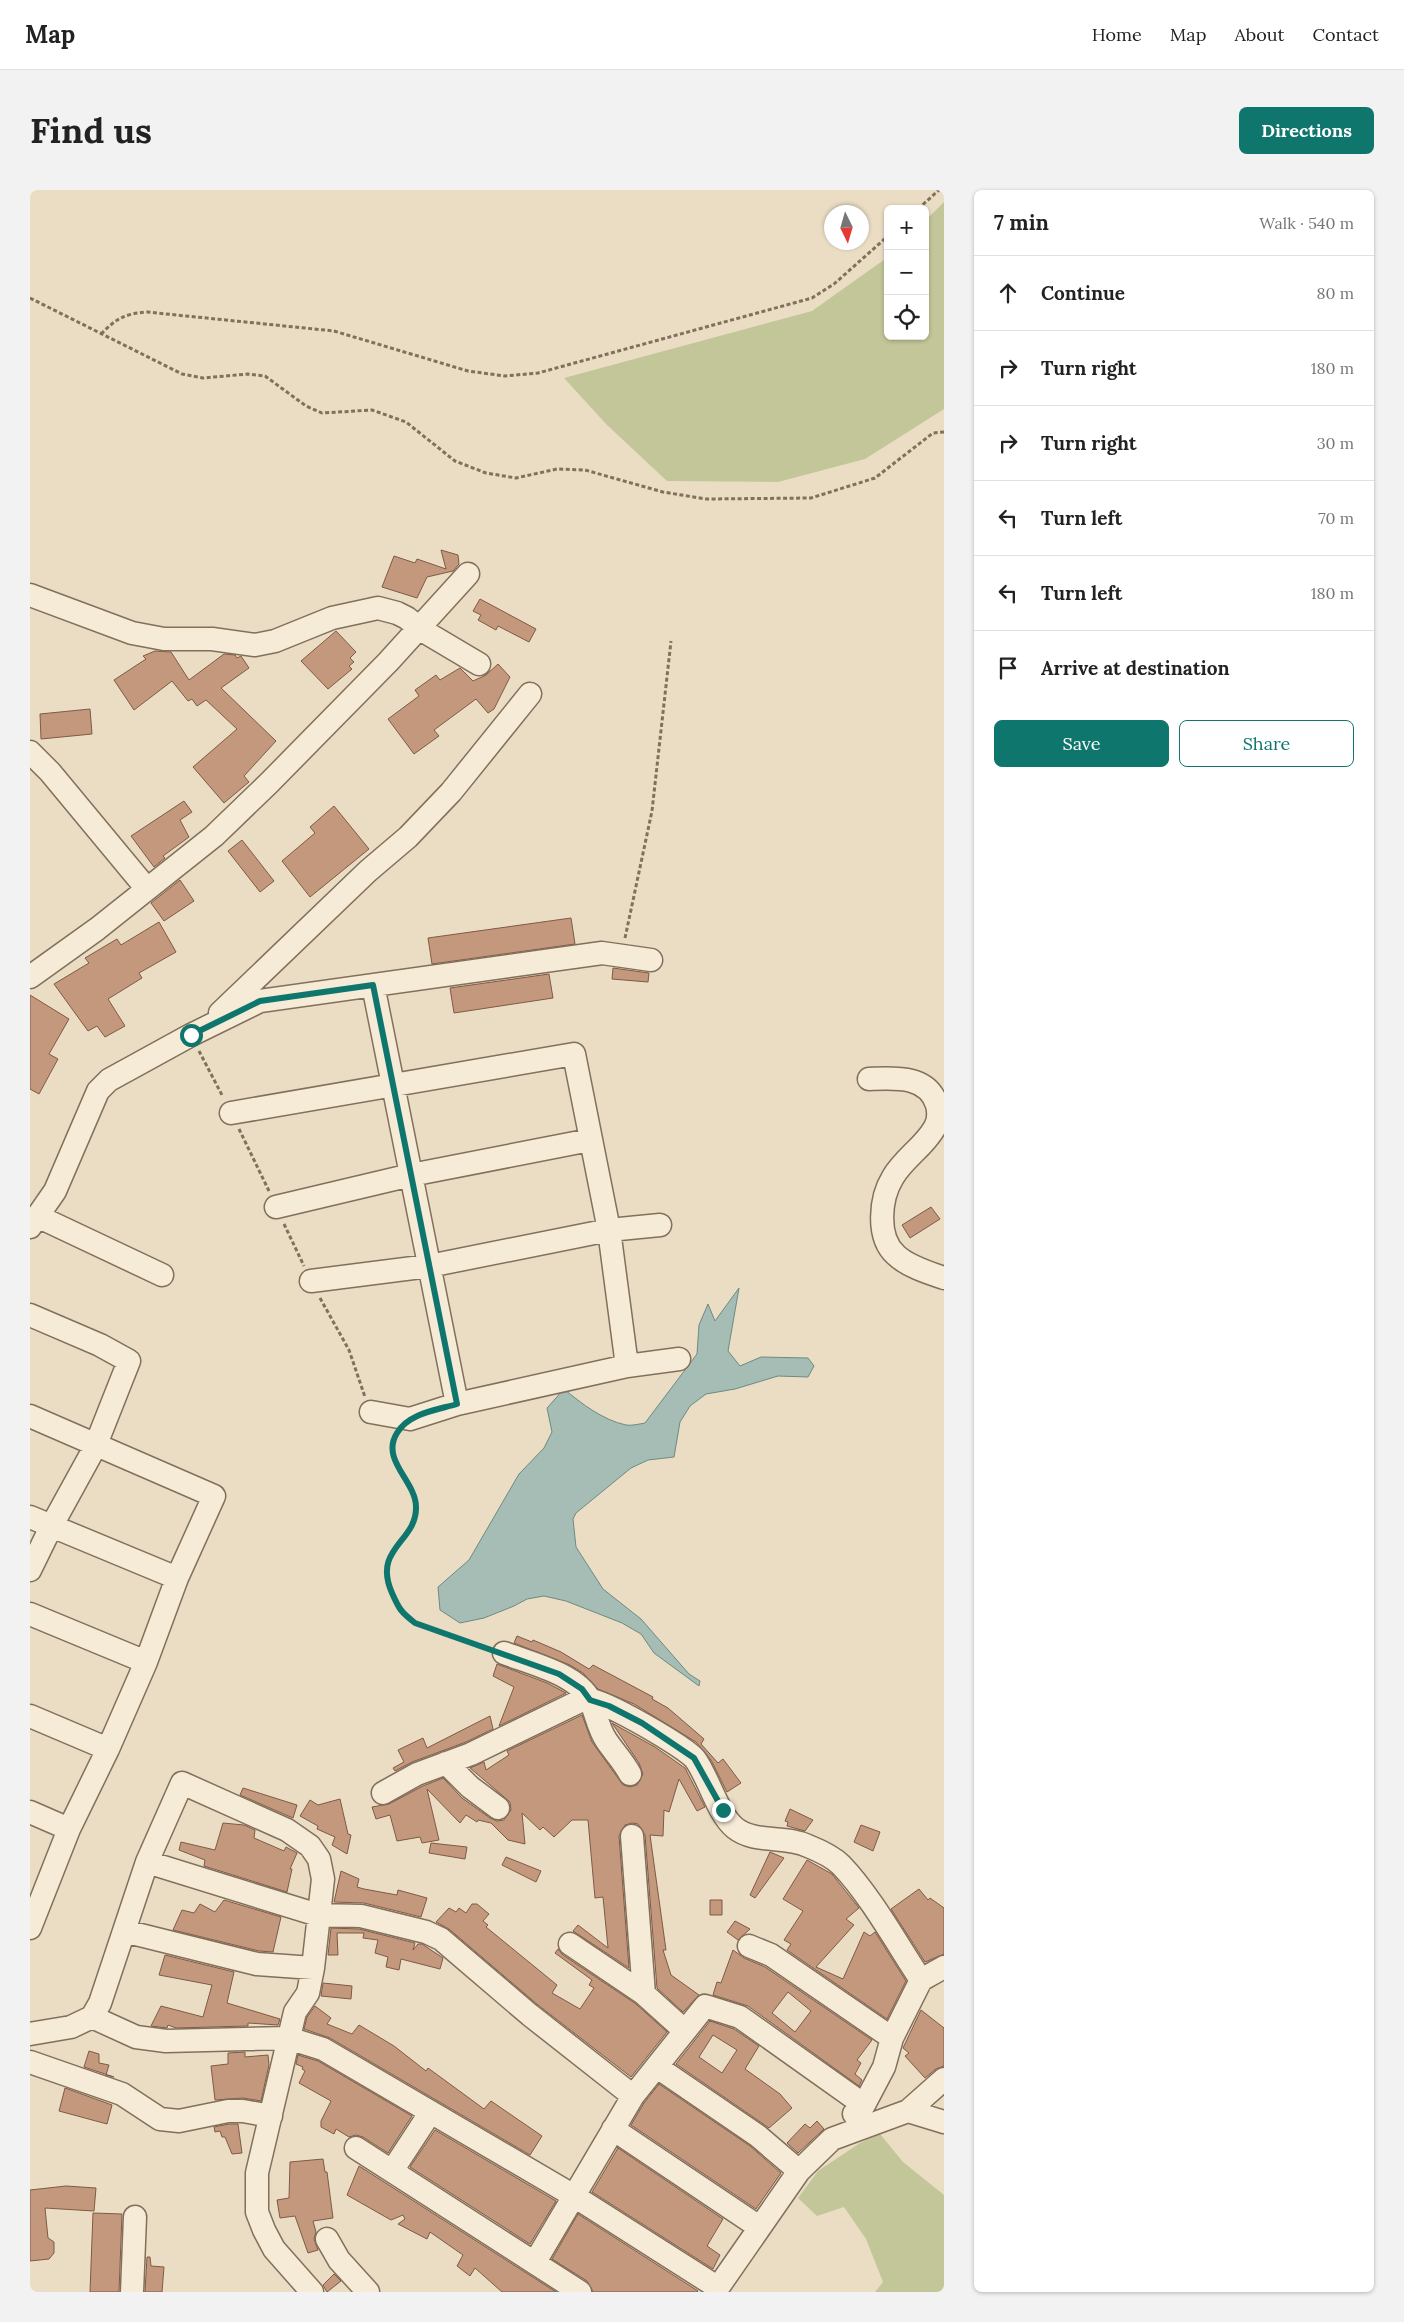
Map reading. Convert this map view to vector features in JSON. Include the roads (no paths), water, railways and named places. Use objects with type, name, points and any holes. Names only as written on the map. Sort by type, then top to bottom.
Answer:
[{"type":"street","points":[[30,977],[97,929],[214,836],[262,790],[420,629],[468,574]]},
{"type":"street","points":[[30,594],[132,633],[164,639],[212,639],[255,645],[276,641],[332,618],[378,608],[397,613],[479,664]]},
{"type":"street","points":[[203,1029],[368,871],[408,837],[451,792],[530,694]]},
{"type":"street","points":[[30,752],[50,772],[147,889]]},
{"type":"street","points":[[162,1275],[33,1222],[55,1191],[98,1091],[109,1080],[203,1029],[260,1001],[602,953],[650,960]]},
{"type":"street","points":[[373,985],[457,1404]]},
{"type":"street","points":[[231,1113],[574,1054],[609,1230],[627,1366]]},
{"type":"street","points":[[869,1079],[893,1078],[913,1081],[925,1086],[934,1095],[939,1116],[935,1127],[894,1176],[887,1191],[882,1214],[884,1237],[893,1253],[944,1278]]},
{"type":"street","points":[[276,1207],[411,1175],[590,1140]]},
{"type":"street","points":[[311,1281],[429,1266],[609,1230],[660,1225]]},
{"type":"street","points":[[30,1315],[100,1345],[129,1362],[95,1447],[51,1526],[30,1570]]},
{"type":"street","points":[[371,1412],[410,1418],[457,1404],[627,1366],[678,1359]]},
{"type":"street","points":[[30,1416],[95,1447],[214,1496],[177,1578],[146,1662],[108,1749],[69,1829],[32,1917]]},
{"type":"street","points":[[30,1517],[177,1578]]},
{"type":"street","points":[[30,1614],[146,1662]]},
{"type":"street","points":[[504,1653],[559,1674],[582,1689],[590,1700],[605,1739],[623,1760],[630,1774]]},
{"type":"street","points":[[383,1793],[417,1774],[507,1738],[578,1702],[590,1700],[609,1706],[642,1723],[694,1758],[716,1799],[734,1827],[751,1837],[786,1839],[808,1845],[840,1864],[868,1901],[921,1980]]},
{"type":"street","points":[[30,1716],[108,1749]]},
{"type":"street","points":[[446,1763],[470,1787],[498,1808]]},
{"type":"street","points":[[30,2034],[71,2027],[92,2017],[100,2003],[147,1862],[182,1784],[287,1830],[310,1846],[319,1859],[323,1879],[313,1968],[308,1993],[295,2012],[257,2173],[257,2212],[274,2249],[312,2292]]},
{"type":"street","points":[[30,1812],[69,1829]]},
{"type":"street","points":[[632,1836],[644,1994]]},
{"type":"street","points":[[147,1862],[318,1915],[361,1916],[426,1932],[441,1939],[530,2015],[634,2096]]},
{"type":"street","points":[[124,1931],[256,1964],[313,1968]]},
{"type":"street","points":[[570,1944],[644,1994],[685,2031]]},
{"type":"street","points":[[749,1946],[771,1955],[892,2038]]},
{"type":"street","points":[[92,2017],[136,2037],[166,2041],[288,2038],[323,2050],[430,2114],[574,2196],[716,2289],[799,2171],[864,2105],[884,2067],[892,2038],[921,1980],[944,1967]]},
{"type":"street","points":[[535,2262],[634,2096],[705,2006],[740,2017],[864,2105]]},
{"type":"street","points":[[30,2062],[122,2094],[160,2118],[179,2121],[228,2111],[243,2111],[271,2116]]},
{"type":"street","points":[[657,2067],[758,2136],[799,2171]]},
{"type":"street","points":[[832,2138],[908,2111],[944,2079]]},
{"type":"street","points":[[908,2111],[944,2122]]},
{"type":"street","points":[[392,2171],[430,2114]]},
{"type":"street","points":[[613,2129],[759,2227]]},
{"type":"street","points":[[356,2148],[535,2262],[558,2286],[580,2292]]},
{"type":"street","points":[[132,2292],[134,2217]]},
{"type":"street","points":[[327,2239],[339,2260],[368,2292]]},
{"type":"water","points":[[739,1288],[728,1351],[740,1366],[761,1357],[808,1358],[814,1366],[808,1377],[778,1376],[735,1389],[706,1394],[690,1406],[680,1422],[674,1457],[648,1460],[631,1468],[576,1513],[573,1519],[576,1547],[603,1589],[641,1619],[689,1674],[700,1681],[699,1686],[654,1653],[641,1634],[622,1623],[566,1601],[544,1596],[527,1599],[484,1618],[460,1623],[440,1610],[438,1587],[469,1560],[519,1474],[544,1448],[552,1432],[547,1408],[564,1389],[585,1406],[617,1423],[635,1425],[645,1423],[697,1354],[699,1325],[708,1304],[715,1321]]}]
